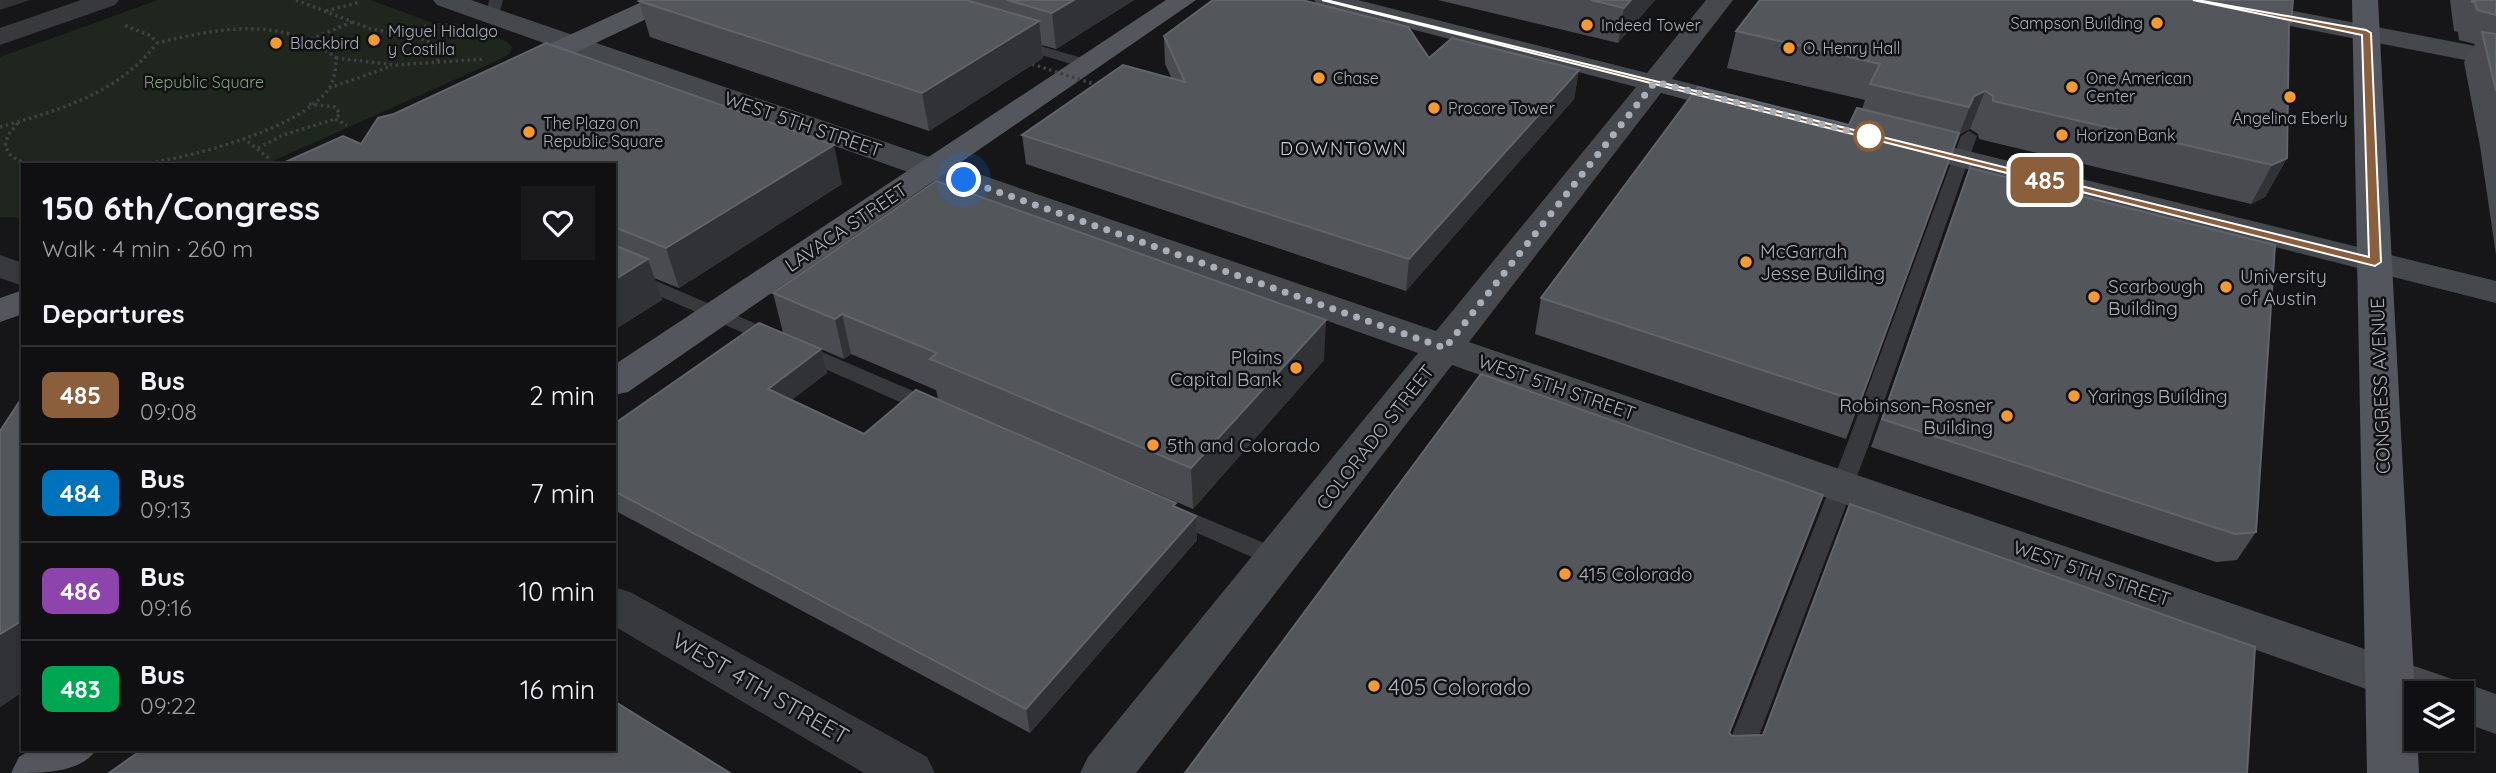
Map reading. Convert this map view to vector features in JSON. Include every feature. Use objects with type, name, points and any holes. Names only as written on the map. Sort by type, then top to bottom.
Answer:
[{"type":"main road","name":"WEST 5TH STREET","points":[[446,0],[494,8],[572,44],[2404,682]]},
{"type":"main road","points":[[493,70],[572,44],[667,0]]},
{"type":"main road","name":"LAVACA STREET","points":[[616,382],[932,169],[1096,75],[1183,0]]},
{"type":"main road","points":[[1327,0],[1777,114]]},
{"type":"main road","name":"COLORADO STREET","points":[[1106,773],[1279,559],[1720,0]]},
{"type":"main road","points":[[2197,0],[2496,58]]},
{"type":"main road","name":"CONGRESS AVENUE","points":[[2365,0],[2393,773]]},
{"type":"main road","points":[[1866,135],[1966,148],[2375,262],[2496,292]]},
{"type":"main road","points":[[0,311],[21,302]]},
{"type":"main road","points":[[2474,706],[2496,714]]},
{"type":"main road","points":[[37,773],[69,751]]},
{"type":"street","points":[[0,37],[94,4]]},
{"type":"street","points":[[0,265],[21,275]]},
{"type":"street","name":"WEST 4TH STREET","points":[[616,605],[909,773]]},
{"type":"lane","points":[[1003,39],[1096,75]]},
{"type":"lane","points":[[1731,773],[1842,486],[1966,148]]},
{"type":"lane","points":[[616,270],[957,418]]},
{"type":"lane","points":[[1145,501],[1279,559]]},
{"type":"path","points":[[296,0],[372,29],[406,35],[434,44],[439,52],[439,61]]},
{"type":"path","points":[[305,3],[313,0]]},
{"type":"path","points":[[325,11],[360,2]]},
{"type":"path","points":[[94,4],[157,43]]},
{"type":"path","points":[[310,40],[352,22]]},
{"type":"path","points":[[406,35],[426,26]]},
{"type":"path","points":[[0,127],[120,80],[141,65],[157,43],[239,27],[283,32],[310,40],[326,47],[336,58],[396,65],[439,61],[493,70]]},
{"type":"path","points":[[329,88],[336,68],[336,58]]},
{"type":"path","points":[[1032,64],[1096,75]]},
{"type":"path","points":[[159,163],[274,126],[329,88],[396,65]]},
{"type":"path","points":[[258,148],[283,135],[335,119],[340,114],[335,107],[308,104]]},
{"type":"path","points":[[335,119],[347,125]]},
{"type":"path","points":[[21,120],[4,137],[3,144],[7,154],[23,163]]},
{"type":"path","points":[[243,138],[270,159]]},
{"type":"green space","name":"Republic Square","points":[[158,0],[370,0],[433,23],[456,23],[506,41],[512,47],[510,53],[499,60],[268,163],[21,163],[21,220],[15,217],[0,217],[0,57]]},
{"type":"building","points":[[966,0],[1039,21],[922,93],[639,1]]},
{"type":"building","points":[[1007,0],[1074,0],[1052,13]]},
{"type":"building","points":[[1213,0],[1302,0],[1408,27],[1429,58],[1452,38],[1579,70],[1409,259],[1022,135],[1123,65],[1185,82],[1164,36]]},
{"type":"building","points":[[1591,0],[1631,0],[1624,8]]},
{"type":"building","name":"One American Center","points":[[1760,0],[2293,0],[2289,22],[2287,158],[2272,165],[1993,101],[1993,96],[1985,91],[1974,96],[1969,107],[1870,84],[1880,64],[1736,31]]},
{"type":"building","points":[[2472,0],[2496,0],[2496,15],[2477,10]]},
{"type":"building","points":[[2482,32],[2496,34],[2496,91]]},
{"type":"building","points":[[546,43],[834,145],[666,248],[616,228],[616,163],[283,163],[343,136],[361,144],[378,118],[394,114]]},
{"type":"building","name":"McGarrah Jesse Building","points":[[1698,87],[1849,125],[1857,108],[1959,133],[1860,402],[1541,298]]},
{"type":"building","points":[[1973,159],[1970,168],[2275,245],[2256,532],[2235,534],[1882,419]]},
{"type":"building","points":[[936,181],[1326,320],[1191,468],[930,359],[937,353],[842,314],[835,319],[773,293]]},
{"type":"building","points":[[616,246],[648,259],[616,279]]},
{"type":"building","points":[[759,323],[821,349],[768,389],[864,434],[916,390],[1176,503],[1173,506],[1196,516],[1026,709],[616,492],[616,423]]},
{"type":"building","points":[[1481,374],[1823,495],[1729,733],[1732,736],[1763,735],[1850,504],[2255,647],[2247,773],[1185,773]]},
{"type":"building","points":[[21,399],[21,621],[0,634],[0,431]]},
{"type":"building","points":[[616,702],[730,773],[109,773],[140,751],[616,751]]},
{"type":"bus line","name":"485","points":[[1326,0],[2375,262],[2366,33],[2197,0]]},
{"type":"place","name":"Sampson Building","points":[[2157,23]]},
{"type":"place","name":"Indeed Tower","points":[[1587,25]]},
{"type":"place","name":"Miguel Hidalgo y Costilla","points":[[374,40]]},
{"type":"place","name":"Blackbird","points":[[276,43]]},
{"type":"place","name":"O. Henry Hall","points":[[1789,48]]},
{"type":"place","name":"Chase","points":[[1319,78]]},
{"type":"place","name":"One American Center","points":[[2072,87]]},
{"type":"place","name":"Angelina Eberly","points":[[2290,97]]},
{"type":"place","name":"Procore Tower","points":[[1434,108]]},
{"type":"place","name":"The Plaza on Republic Square","points":[[529,132]]},
{"type":"place","name":"Horizon Bank","points":[[2062,135]]},
{"type":"place","name":"McGarrah Jesse Building","points":[[1746,262]]},
{"type":"place","name":"University of Austin","points":[[2226,287]]},
{"type":"place","name":"Scarbough Building","points":[[2094,297]]},
{"type":"place","name":"Plains Capital Bank","points":[[1296,368]]},
{"type":"place","name":"Yarings Building","points":[[2074,396]]},
{"type":"place","name":"Robinson–Rosner Building","points":[[2007,416]]},
{"type":"place","name":"5th and Colorado","points":[[1153,445]]},
{"type":"place","name":"415 Colorado","points":[[1565,574]]},
{"type":"place","name":"405 Colorado","points":[[1374,686]]},
{"type":"district","name":"DOWNTOWN","points":[[1344,148]]},
{"type":"route","points":[[964,180],[1445,348],[1655,82],[1869,136]]}]
